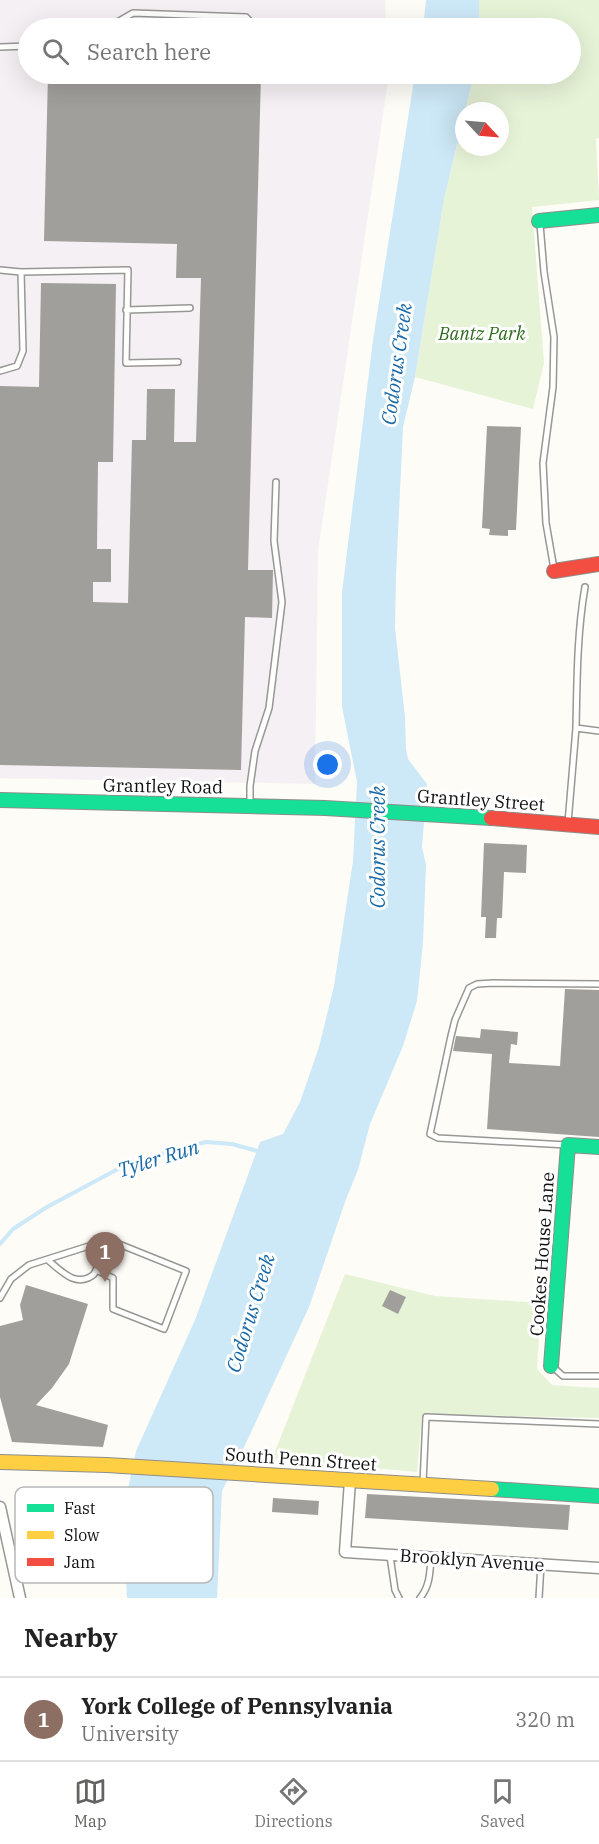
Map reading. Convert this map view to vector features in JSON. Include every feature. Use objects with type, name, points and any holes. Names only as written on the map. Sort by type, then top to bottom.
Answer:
[{"type":"street","points":[[539,221],[599,215]]},
{"type":"street","points":[[554,571],[599,564]]},
{"type":"street","name":"Grantley Road","points":[[0,800],[325,808]]},
{"type":"street","name":"Grantley Street","points":[[325,808],[450,814],[599,827]]},
{"type":"street","points":[[568,1145],[599,1147]]},
{"type":"street","name":"Cookes House Lane","points":[[552,1366],[568,1145]]},
{"type":"street","name":"South Penn Street","points":[[0,1462],[107,1465],[599,1496]]},
{"type":"street","name":"Brooklyn Avenue","points":[[350,1481],[345,1552],[599,1568]]},
{"type":"street","points":[[0,1508],[15,1576]]},
{"type":"street","points":[[17,1583],[20,1598]]},
{"type":"lane","points":[[123,18],[132,13],[247,18]]},
{"type":"lane","points":[[0,47],[18,46]]},
{"type":"lane","points":[[539,221],[554,337],[553,387],[543,463],[546,523],[554,571]]},
{"type":"lane","points":[[0,270],[21,272],[128,270],[126,363],[178,363]]},
{"type":"lane","points":[[0,371],[17,366],[23,351],[21,272]]},
{"type":"lane","points":[[126,310],[190,308]]},
{"type":"lane","points":[[250,806],[250,786],[255,751],[269,708],[282,602],[274,542],[276,482]]},
{"type":"lane","points":[[568,824],[576,728],[578,651],[585,587]]},
{"type":"lane","points":[[576,728],[599,730]]},
{"type":"lane","points":[[568,1145],[438,1138],[430,1134],[455,1020],[469,988],[477,984],[493,983],[599,984]]},
{"type":"lane","points":[[0,1298],[10,1279],[29,1265],[89,1246],[104,1238],[186,1271],[164,1329],[113,1309],[113,1278],[96,1270]]},
{"type":"lane","points":[[48,1260],[66,1274],[80,1280],[91,1276],[96,1270],[96,1259],[89,1246]]},
{"type":"lane","points":[[552,1366],[563,1376],[599,1376]]},
{"type":"lane","points":[[422,1485],[426,1417],[599,1424]]},
{"type":"lane","points":[[390,1555],[395,1590],[399,1598]]},
{"type":"lane","points":[[420,1598],[426,1591],[430,1575],[430,1557]]},
{"type":"lane","points":[[539,1598],[541,1564]]},
{"type":"shaded area","points":[[0,0],[385,0],[386,18],[18,18],[18,84],[388,84],[318,551],[315,784],[0,778]]},
{"type":"green space","name":"Bantz Park","points":[[479,0],[599,0],[599,138],[596,139],[599,200],[532,207],[544,363],[533,409],[415,377],[444,199],[455,154],[455,156],[509,156],[509,102],[467,102],[472,84],[581,84],[581,18],[479,18]]},
{"type":"green space","points":[[345,1274],[435,1296],[541,1303],[537,1369],[552,1385],[599,1388],[599,1418],[422,1414],[417,1472],[272,1459]]},
{"type":"water","points":[[426,0],[479,0],[479,18],[424,18]]},
{"type":"water","name":"Codorus Creek","points":[[413,84],[472,84],[467,102],[455,102],[455,153],[444,199],[415,377],[403,427],[395,628],[408,759],[427,784],[422,847],[426,865],[423,943],[417,1001],[403,1046],[370,1124],[358,1170],[309,1307],[222,1491],[217,1598],[127,1598],[126,1583],[213,1583],[213,1487],[128,1487],[136,1451],[195,1320],[260,1142],[283,1134],[300,1102],[319,1047],[334,986],[353,861],[357,782],[342,707],[342,593],[373,340]]},
{"type":"building","points":[[48,84],[261,84],[248,570],[273,570],[272,618],[245,617],[241,770],[0,765],[0,386],[39,387],[41,283],[116,284],[113,462],[98,462],[97,549],[111,549],[111,582],[93,582],[93,602],[128,603],[132,440],[146,440],[147,389],[175,389],[174,442],[196,442],[201,278],[176,278],[177,244],[44,241]]},
{"type":"building","points":[[487,426],[521,427],[516,530],[508,530],[508,536],[489,535],[490,529],[482,528]]},
{"type":"building","points":[[484,843],[527,845],[526,873],[504,872],[502,918],[497,918],[496,938],[485,938],[486,917],[481,917]]},
{"type":"building","points":[[565,989],[599,990],[599,1137],[487,1129],[492,1054],[453,1051],[456,1036],[480,1038],[481,1029],[518,1032],[517,1045],[511,1044],[509,1063],[560,1066]]},
{"type":"building","points":[[26,1285],[88,1304],[69,1364],[52,1388],[36,1405],[108,1425],[103,1447],[12,1442],[0,1397],[0,1326],[23,1320],[20,1305]]},
{"type":"building","points":[[390,1290],[406,1297],[398,1314],[382,1306]]},
{"type":"building","points":[[367,1494],[570,1505],[568,1530],[365,1518]]},
{"type":"building","points":[[273,1498],[319,1501],[318,1515],[272,1512]]},
{"type":"waterway","name":"Tyler Run","points":[[0,1244],[13,1229],[47,1207],[131,1162],[206,1142],[232,1144],[261,1152]]},
{"type":"traffic: fast","points":[[539,221],[599,215]]},
{"type":"traffic: fast","points":[[0,800],[325,808],[491,818]]},
{"type":"traffic: fast","points":[[551,1366],[568,1145],[599,1147]]},
{"type":"traffic: fast","points":[[492,1489],[599,1496]]},
{"type":"traffic: slow","points":[[0,1462],[107,1465],[492,1489]]},
{"type":"traffic: jam","points":[[554,571],[599,564]]},
{"type":"traffic: jam","points":[[491,818],[599,827]]},
{"type":"place","name":"York College of Pennsylvania","points":[[105,1282]]}]
